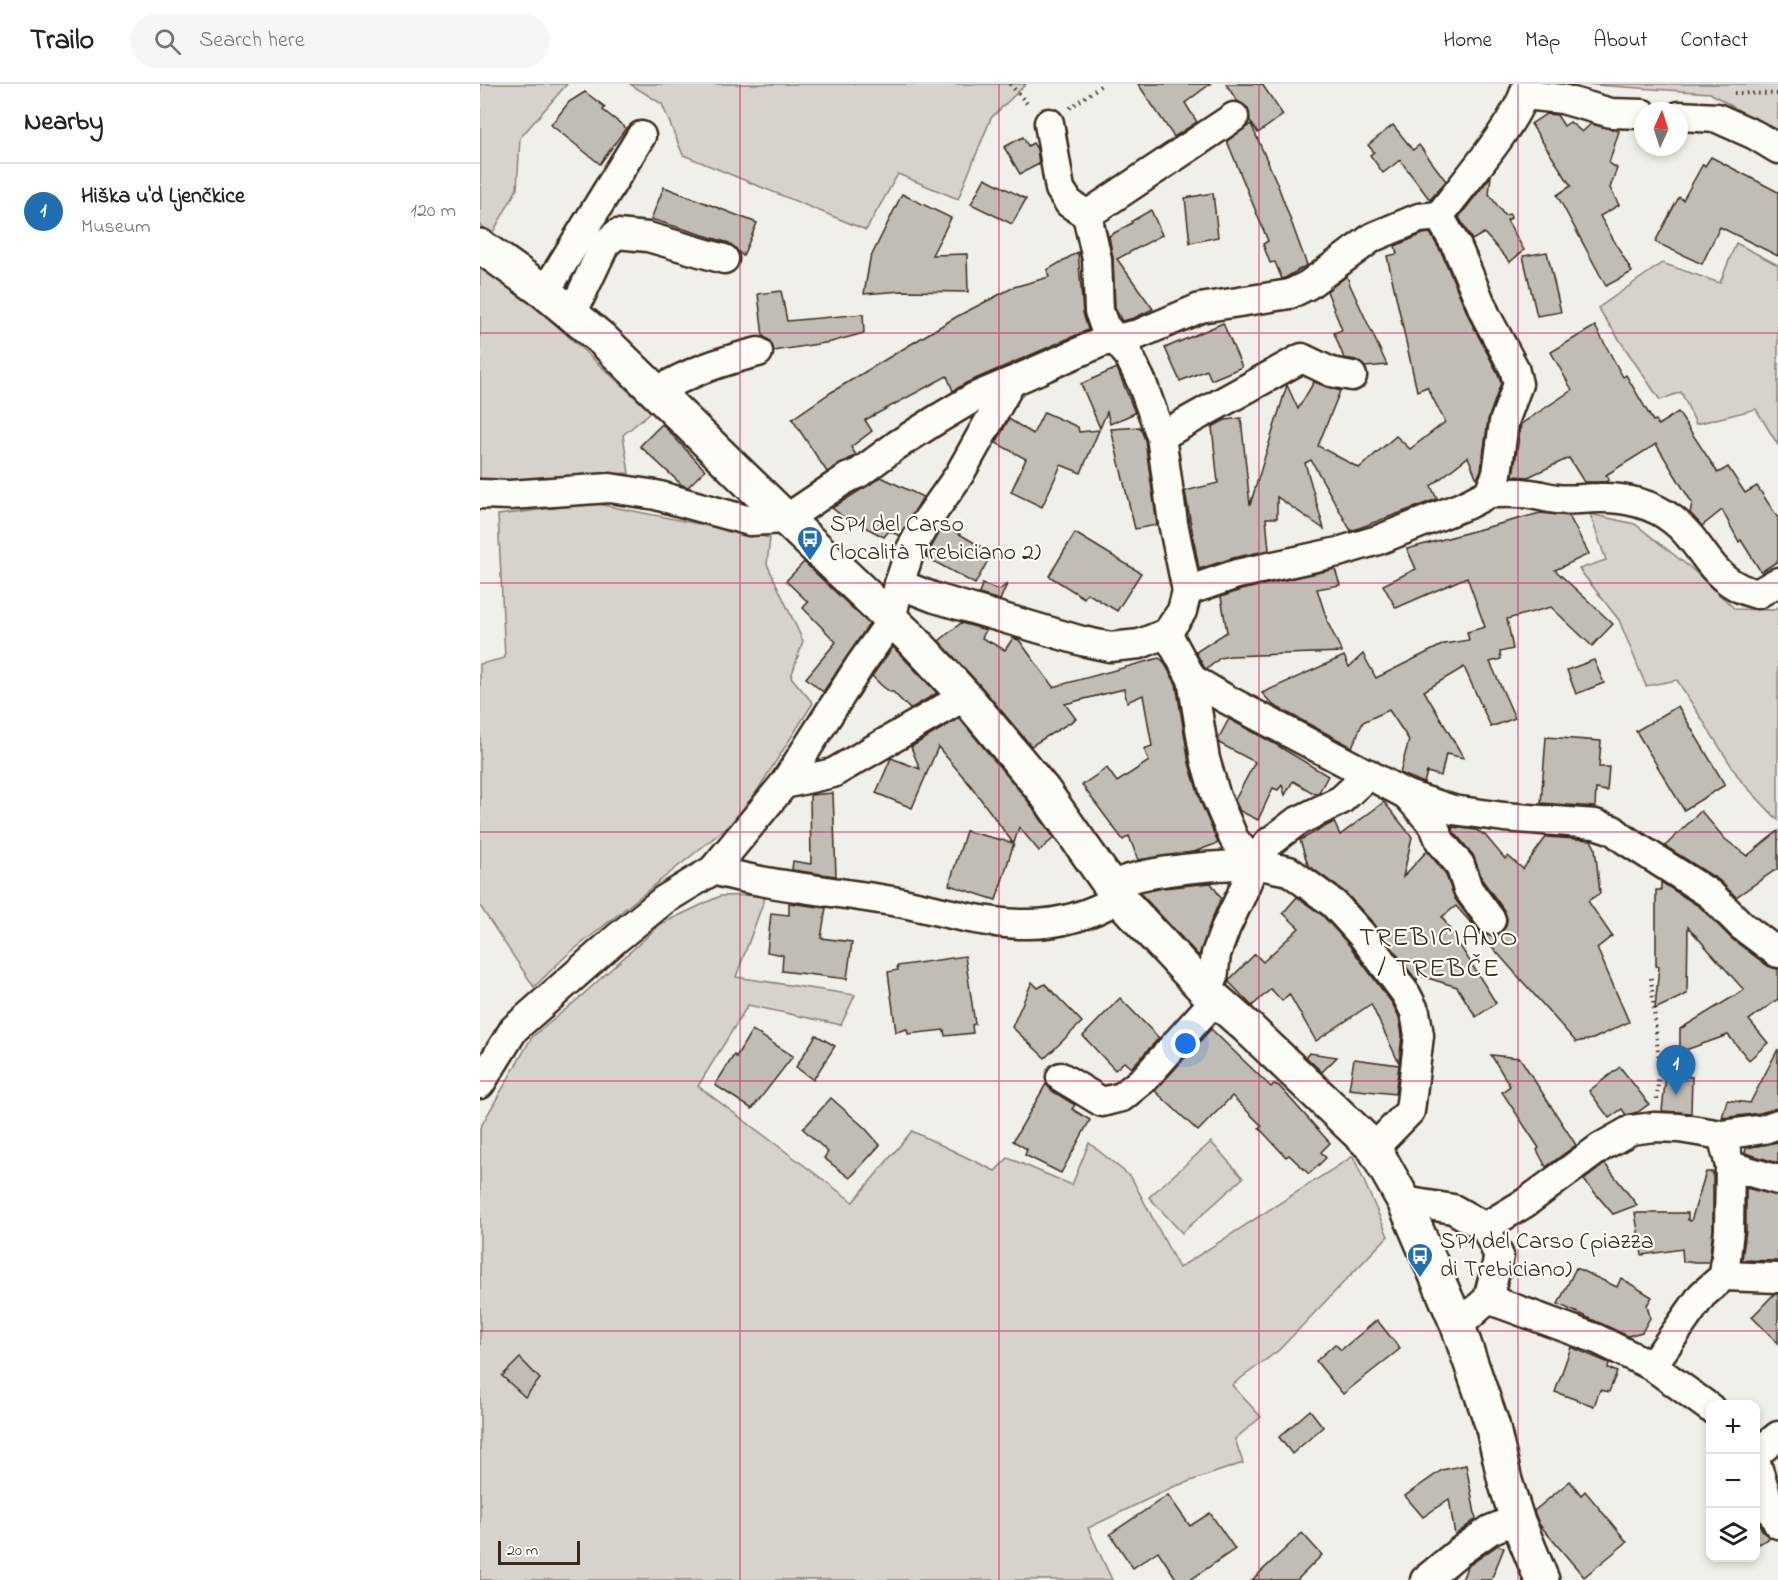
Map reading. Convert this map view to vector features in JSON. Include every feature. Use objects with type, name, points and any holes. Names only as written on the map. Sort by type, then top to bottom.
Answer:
[{"type":"main road","points":[[480,246],[572,314],[657,391],[942,669],[1042,790],[1115,892],[1210,994],[1374,1148],[1404,1201],[1458,1326],[1492,1424],[1505,1481],[1537,1574]]},
{"type":"street","points":[[480,494],[510,495],[610,488],[656,495],[750,522],[786,519],[847,478],[859,473],[897,445],[973,398],[1116,338],[1139,334],[1200,308],[1290,294],[1308,285],[1373,237],[1419,218],[1439,216],[1507,124],[1526,90],[1611,113],[1634,114]]},
{"type":"street","points":[[1688,116],[1717,118],[1755,135],[1778,149]]},
{"type":"street","points":[[1087,215],[1234,117]]},
{"type":"street","points":[[899,584],[935,598],[1110,647],[1140,644],[1167,633],[1182,611],[1187,591],[1173,524],[1161,436],[1134,365],[1104,325],[1099,312],[1097,259],[1087,215],[1070,203],[1060,189],[1056,158],[1050,140],[1049,123]]},
{"type":"street","points":[[545,292],[642,136]]},
{"type":"street","points":[[1439,216],[1457,247],[1486,316],[1515,368],[1518,384],[1504,422],[1497,474],[1489,493]]},
{"type":"street","points":[[572,314],[605,244],[617,234],[648,237],[724,259]]},
{"type":"street","points":[[657,391],[685,375],[718,362],[758,352]]},
{"type":"street","points":[[1161,436],[1302,358],[1331,372],[1352,376]]},
{"type":"street","points":[[480,1084],[514,1029],[617,938],[664,900],[714,870],[784,784],[891,621],[899,584],[910,550],[959,475],[1011,382]]},
{"type":"street","points":[[1187,591],[1237,574],[1338,552],[1378,540],[1466,505],[1489,493],[1530,494],[1558,500],[1602,498],[1642,504],[1662,512],[1675,521],[1704,557],[1729,582],[1743,591],[1757,594],[1778,582]]},
{"type":"street","points":[[1167,633],[1192,679],[1205,759],[1216,797],[1234,838],[1254,864]]},
{"type":"street","points":[[1192,679],[1407,795],[1453,810],[1504,817],[1595,824],[1613,830],[1710,894],[1742,926],[1778,953]]},
{"type":"street","points":[[784,784],[832,773],[965,696]]},
{"type":"street","points":[[1061,1077],[1102,1102],[1122,1097],[1144,1079],[1210,994],[1216,954],[1254,864],[1267,844],[1296,822],[1341,800],[1369,774]]},
{"type":"street","points":[[1407,795],[1434,826],[1440,841],[1460,865],[1468,889],[1491,920]]},
{"type":"street","points":[[714,870],[747,880],[900,903],[974,919],[1024,924],[1063,921],[1096,911],[1115,892],[1122,881],[1213,866],[1254,864],[1289,871],[1334,904],[1362,935],[1406,994],[1415,1012],[1419,1035],[1410,1111],[1374,1148]]},
{"type":"street","points":[[1485,1227],[1525,1203],[1601,1147],[1631,1130],[1654,1127],[1679,1128],[1722,1135],[1764,1129],[1778,1124]]},
{"type":"street","points":[[1722,1135],[1730,1166],[1729,1230],[1725,1276]]},
{"type":"street","points":[[1730,1166],[1778,1180]]},
{"type":"street","points":[[1404,1201],[1453,1209],[1485,1227],[1498,1256],[1488,1299],[1458,1326]]},
{"type":"street","points":[[1652,1366],[1702,1295],[1725,1276],[1778,1278]]},
{"type":"street","points":[[1488,1299],[1597,1339],[1652,1366],[1706,1405]]},
{"type":"street","points":[[1760,1450],[1778,1436]]},
{"type":"street","points":[[1760,1478],[1778,1524]]},
{"type":"street","points":[[1425,1580],[1490,1530],[1517,1519]]},
{"type":"path","points":[[1049,123],[1102,84]]},
{"type":"path","points":[[1732,93],[1778,94]]},
{"type":"path","points":[[1651,978],[1659,1063],[1654,1127]]},
{"type":"shaded area","points":[[480,84],[567,84],[520,138],[517,189],[492,234],[480,225]]},
{"type":"shaded area","points":[[630,84],[1026,84],[991,118],[958,199],[898,174],[866,230],[683,155],[662,104]]},
{"type":"shaded area","points":[[1582,84],[1778,84],[1778,134],[1710,93]]},
{"type":"shaded area","points":[[1736,243],[1778,265],[1778,445],[1756,409],[1696,424],[1681,392],[1660,400],[1598,308],[1662,263],[1720,283]]},
{"type":"shaded area","points":[[480,265],[534,305],[651,412],[623,435],[629,473],[480,483]]},
{"type":"shaded area","points":[[593,503],[770,538],[767,564],[803,641],[791,677],[813,703],[741,816],[566,956],[534,987],[480,906],[480,664],[505,658],[498,515]]},
{"type":"shaded area","points":[[1590,514],[1635,524],[1692,569],[1735,609],[1773,610],[1778,607],[1778,820],[1741,781],[1677,680],[1646,686],[1619,620],[1579,569],[1606,560]]},
{"type":"shaded area","points":[[766,895],[736,977],[855,995],[841,1025],[748,1005],[698,1086],[853,1202],[912,1131],[995,1171],[1008,1158],[1072,1185],[1089,1143],[1131,1177],[1179,1268],[1353,1156],[1388,1236],[1279,1350],[1232,1385],[1261,1417],[1235,1439],[1243,1463],[1173,1487],[1088,1528],[1112,1580],[480,1580],[480,1128],[532,1037],[577,1000],[661,924],[720,896]]},
{"type":"shaded area","points":[[1211,1142],[1243,1178],[1182,1233],[1149,1197]]},
{"type":"building","points":[[1138,84],[1210,84],[1185,103],[1197,122],[1174,137]]},
{"type":"building","points":[[1226,84],[1262,84],[1283,115],[1258,133],[1250,121],[1248,108],[1237,101]]},
{"type":"building","points":[[585,92],[605,107],[603,110],[626,128],[600,164],[551,125],[569,102]]},
{"type":"building","points":[[1546,114],[1557,115],[1564,126],[1570,122],[1582,132],[1591,124],[1619,131],[1609,163],[1617,168],[1610,188],[1619,205],[1600,216],[1632,272],[1606,286],[1557,195],[1571,186],[1531,124]]},
{"type":"building","points":[[1251,124],[1277,183],[1307,265],[1282,279],[1275,262],[1270,263],[1263,244],[1268,241],[1227,141]]},
{"type":"building","points":[[1393,125],[1413,150],[1419,145],[1446,181],[1430,200],[1400,160],[1383,173],[1370,155],[1374,152],[1368,145]]},
{"type":"building","points":[[1023,137],[1028,146],[1033,143],[1037,149],[1039,164],[1020,174],[1004,147]]},
{"type":"building","points":[[1711,157],[1778,192],[1778,256],[1720,227],[1702,264],[1655,242],[1679,197],[1683,200],[1703,164],[1705,166]]},
{"type":"building","points":[[1491,176],[1489,194],[1504,215],[1510,214],[1511,218],[1507,220],[1524,250],[1510,262],[1484,233],[1472,240],[1459,217]]},
{"type":"building","points":[[985,178],[1026,199],[1012,224],[971,204]]},
{"type":"building","points":[[664,187],[757,223],[743,256],[729,243],[651,219]]},
{"type":"building","points":[[1213,193],[1218,237],[1190,243],[1185,198]]},
{"type":"building","points":[[902,194],[951,218],[932,255],[967,254],[968,292],[902,291],[864,294],[870,259]]},
{"type":"building","points":[[1151,210],[1162,235],[1117,259],[1153,309],[1122,321],[1115,308],[1113,258],[1109,236]]},
{"type":"building","points":[[1430,233],[1442,254],[1471,322],[1501,383],[1488,420],[1481,470],[1477,479],[1468,457],[1431,486],[1437,499],[1351,531],[1311,460],[1305,463],[1324,529],[1277,497],[1277,518],[1266,518],[1269,550],[1199,569],[1185,491],[1218,483],[1212,427],[1225,420],[1241,418],[1250,505],[1287,385],[1298,409],[1314,382],[1340,391],[1318,446],[1359,468],[1396,436],[1410,449],[1445,422],[1427,387],[1417,391],[1387,256],[1397,254],[1395,246]]},
{"type":"building","points":[[1078,252],[1083,312],[1088,330],[966,383],[953,391],[947,376],[865,420],[872,431],[851,447],[856,455],[827,472],[792,419],[830,393],[956,317],[1014,287],[1049,277],[1047,270]]},
{"type":"building","points":[[1547,252],[1561,312],[1537,316],[1523,256]]},
{"type":"building","points":[[1347,276],[1387,365],[1365,367],[1356,360],[1344,358],[1334,333],[1342,330],[1327,291]]},
{"type":"building","points":[[781,291],[787,321],[863,314],[864,333],[831,342],[774,351],[770,341],[763,336],[758,294]]},
{"type":"building","points":[[1223,323],[1242,367],[1211,380],[1207,370],[1180,381],[1165,348]]},
{"type":"building","points":[[1595,326],[1623,377],[1626,375],[1653,421],[1656,420],[1658,425],[1678,412],[1718,473],[1728,467],[1745,493],[1757,486],[1778,518],[1778,561],[1761,572],[1741,540],[1739,542],[1722,510],[1702,526],[1690,513],[1692,503],[1656,444],[1606,475],[1609,479],[1606,482],[1584,482],[1569,458],[1528,477],[1513,476],[1521,424],[1572,390],[1551,352]]},
{"type":"building","points":[[1117,368],[1135,413],[1110,424],[1107,412],[1100,428],[1081,384]]},
{"type":"building","points":[[1044,412],[1078,427],[1079,432],[1099,430],[1081,473],[1061,465],[1042,507],[1011,492],[1026,459],[996,443],[1009,419],[1033,434]]},
{"type":"building","points":[[662,424],[705,470],[688,487],[682,485],[640,446]]},
{"type":"building","points":[[1140,427],[1145,440],[1157,525],[1135,529],[1111,429]]},
{"type":"building","points":[[881,477],[923,497],[900,536],[889,531],[884,537],[855,522],[851,523],[832,508]]},
{"type":"building","points":[[1540,513],[1569,516],[1589,554],[1555,570],[1613,624],[1592,646],[1551,607],[1507,619],[1513,649],[1500,652],[1501,659],[1490,662],[1515,718],[1491,727],[1464,667],[1424,691],[1464,758],[1446,754],[1441,776],[1427,772],[1424,783],[1400,773],[1409,740],[1389,710],[1363,722],[1352,747],[1273,705],[1262,693],[1344,656],[1349,667],[1363,654],[1376,678],[1444,644],[1469,640],[1467,632],[1485,627],[1467,577],[1396,608],[1383,585],[1416,569],[1407,549]]},
{"type":"building","points":[[944,525],[992,553],[975,584],[926,557]]},
{"type":"building","points":[[1075,533],[1141,573],[1117,611],[1087,593],[1084,598],[1049,576]]},
{"type":"building","points":[[804,562],[869,624],[823,692],[806,678],[836,642],[803,608],[808,602],[786,581]]},
{"type":"building","points":[[1335,569],[1340,585],[1317,589],[1328,623],[1342,652],[1230,656],[1220,658],[1207,669],[1204,667],[1196,652],[1227,632],[1221,597],[1241,590]]},
{"type":"building","points":[[982,584],[999,590],[1007,584],[1000,600],[979,594]]},
{"type":"building","points":[[961,623],[986,630],[982,638],[1005,650],[1013,638],[1019,640],[1053,687],[1159,658],[1163,661],[1176,684],[1189,763],[1201,803],[1218,843],[1194,852],[1138,860],[1129,836],[1123,840],[1082,785],[1107,768],[1117,782],[1149,761],[1144,749],[1152,746],[1143,695],[1127,702],[1124,689],[1065,704],[1076,719],[1031,746],[939,641]]},
{"type":"building","points":[[893,647],[937,693],[910,709],[872,676]]},
{"type":"building","points":[[1594,660],[1604,683],[1576,694],[1567,670]]},
{"type":"building","points":[[1678,706],[1725,785],[1684,810],[1636,731]]},
{"type":"building","points":[[959,718],[1028,801],[1054,838],[1039,851],[1019,827],[996,900],[949,885],[966,831],[1013,843],[971,786],[938,747],[912,808],[876,793],[891,758],[920,769],[911,747]]},
{"type":"building","points":[[1229,719],[1328,776],[1319,792],[1315,794],[1293,781],[1285,795],[1282,785],[1278,790],[1273,788],[1258,820],[1240,811],[1235,800],[1255,762],[1219,743],[1218,739]]},
{"type":"building","points":[[1546,737],[1601,741],[1599,767],[1609,767],[1607,791],[1596,789],[1595,807],[1541,803]]},
{"type":"building","points":[[833,793],[836,876],[792,870],[793,861],[811,864],[810,795]]},
{"type":"building","points":[[1384,802],[1412,837],[1403,877],[1427,851],[1445,873],[1455,899],[1478,930],[1485,935],[1493,936],[1501,933],[1506,926],[1507,918],[1504,910],[1483,881],[1473,855],[1452,827],[1476,830],[1485,835],[1505,859],[1508,856],[1523,869],[1546,837],[1591,840],[1595,848],[1600,893],[1588,901],[1612,936],[1597,948],[1629,1022],[1593,1039],[1576,1042],[1456,906],[1442,917],[1496,1003],[1476,1017],[1457,987],[1418,975],[1417,981],[1375,925],[1346,893],[1308,865],[1300,840],[1334,822],[1340,835]]},
{"type":"building","points":[[1701,811],[1725,839],[1747,856],[1778,831],[1778,868],[1736,897],[1719,880],[1665,846]]},
{"type":"building","points":[[1661,882],[1700,907],[1732,939],[1768,966],[1778,969],[1778,999],[1749,1020],[1768,1043],[1749,1060],[1728,1035],[1680,1052],[1680,1029],[1744,990],[1688,927],[1687,994],[1655,1009],[1659,966],[1656,966],[1656,890],[1661,890]]},
{"type":"building","points":[[1211,883],[1221,898],[1199,956],[1140,893]]},
{"type":"building","points":[[1297,897],[1323,916],[1349,945],[1392,1003],[1399,1017],[1402,1035],[1399,1063],[1371,1004],[1316,1041],[1289,994],[1282,1001],[1271,989],[1252,1006],[1229,982],[1255,954],[1263,962],[1299,928],[1283,913]]},
{"type":"building","points":[[789,903],[826,908],[821,938],[852,942],[847,979],[782,971],[783,955],[767,952],[771,913],[789,915]]},
{"type":"building","points":[[965,956],[975,1024],[972,1025],[973,1033],[945,1036],[944,1030],[908,1034],[907,1029],[896,1032],[888,972],[898,970],[897,966]]},
{"type":"building","points":[[1032,982],[1038,988],[1045,984],[1082,1022],[1045,1058],[1012,1027]]},
{"type":"building","points":[[1120,998],[1159,1038],[1131,1068],[1124,1062],[1115,1070],[1083,1036]]},
{"type":"building","points":[[1211,1029],[1271,1087],[1274,1084],[1279,1086],[1330,1143],[1321,1152],[1326,1158],[1309,1174],[1289,1155],[1286,1157],[1259,1128],[1262,1126],[1232,1096],[1198,1131],[1155,1091]]},
{"type":"building","points":[[752,1030],[793,1056],[752,1109],[715,1085]]},
{"type":"building","points":[[816,1035],[835,1046],[813,1080],[796,1067]]},
{"type":"building","points":[[1778,1049],[1778,1108],[1722,1118],[1727,1100],[1750,1103]]},
{"type":"building","points":[[1309,1053],[1337,1057],[1322,1072],[1306,1057]]},
{"type":"building","points":[[1491,1055],[1520,1058],[1576,1145],[1546,1167],[1537,1150],[1539,1148],[1502,1092],[1510,1086]]},
{"type":"building","points":[[1354,1059],[1399,1065],[1395,1094],[1349,1089]]},
{"type":"building","points":[[1620,1067],[1649,1104],[1638,1112],[1626,1115],[1622,1109],[1609,1118],[1589,1091]]},
{"type":"building","points":[[1666,1074],[1692,1077],[1691,1113],[1662,1111]]},
{"type":"building","points":[[1046,1084],[1052,1091],[1075,1105],[1072,1109],[1090,1120],[1061,1173],[1025,1155],[1027,1149],[1013,1141]]},
{"type":"building","points":[[831,1098],[865,1128],[880,1145],[850,1178],[824,1158],[828,1152],[803,1129]]},
{"type":"building","points":[[1778,1142],[1778,1163],[1745,1153],[1746,1148]]},
{"type":"building","points":[[1605,1164],[1637,1205],[1613,1214],[1584,1180]]},
{"type":"building","points":[[1706,1172],[1713,1172],[1713,1229],[1709,1262],[1683,1262],[1682,1249],[1642,1255],[1635,1213],[1688,1213],[1688,1220],[1691,1221]]},
{"type":"building","points":[[1746,1188],[1778,1196],[1778,1261],[1742,1260],[1746,1230]]},
{"type":"building","points":[[1576,1268],[1617,1287],[1621,1278],[1652,1297],[1647,1305],[1650,1318],[1642,1332],[1628,1336],[1558,1304]]},
{"type":"building","points":[[1774,1294],[1778,1294],[1778,1343],[1752,1317]]},
{"type":"building","points":[[1377,1320],[1400,1349],[1343,1394],[1316,1361],[1335,1344],[1341,1350]]},
{"type":"building","points":[[1571,1347],[1609,1363],[1608,1368],[1617,1372],[1609,1392],[1600,1390],[1594,1406],[1555,1392]]},
{"type":"building","points":[[520,1358],[540,1379],[525,1397],[502,1376]]},
{"type":"building","points":[[1310,1410],[1323,1427],[1292,1454],[1279,1437]]},
{"type":"building","points":[[1466,1465],[1476,1519],[1455,1535],[1449,1499],[1423,1517],[1405,1496],[1442,1470]]},
{"type":"building","points":[[1570,1481],[1581,1495],[1585,1491],[1627,1542],[1584,1577],[1539,1524],[1534,1511]]},
{"type":"building","points":[[1168,1495],[1190,1526],[1210,1513],[1235,1549],[1190,1580],[1177,1580],[1158,1551],[1133,1568],[1110,1534]]},
{"type":"building","points":[[1760,1526],[1763,1532],[1770,1538],[1760,1543]]},
{"type":"building","points":[[1302,1533],[1322,1555],[1297,1580],[1252,1580]]},
{"type":"building","points":[[1498,1545],[1504,1548],[1491,1580],[1462,1580],[1467,1567]]},
{"type":"place","name":"SP1 del Carso (località Trebiciano 2)","points":[[810,562]]},
{"type":"place","name":"Hiška u'd Ljenčkice","points":[[1676,1095]]},
{"type":"place","name":"SP1 del Carso (piazza di Trebiciano)","points":[[1420,1279]]},
{"type":"district","name":"TREBICIANO / TREBČE","points":[[1439,954]]}]
